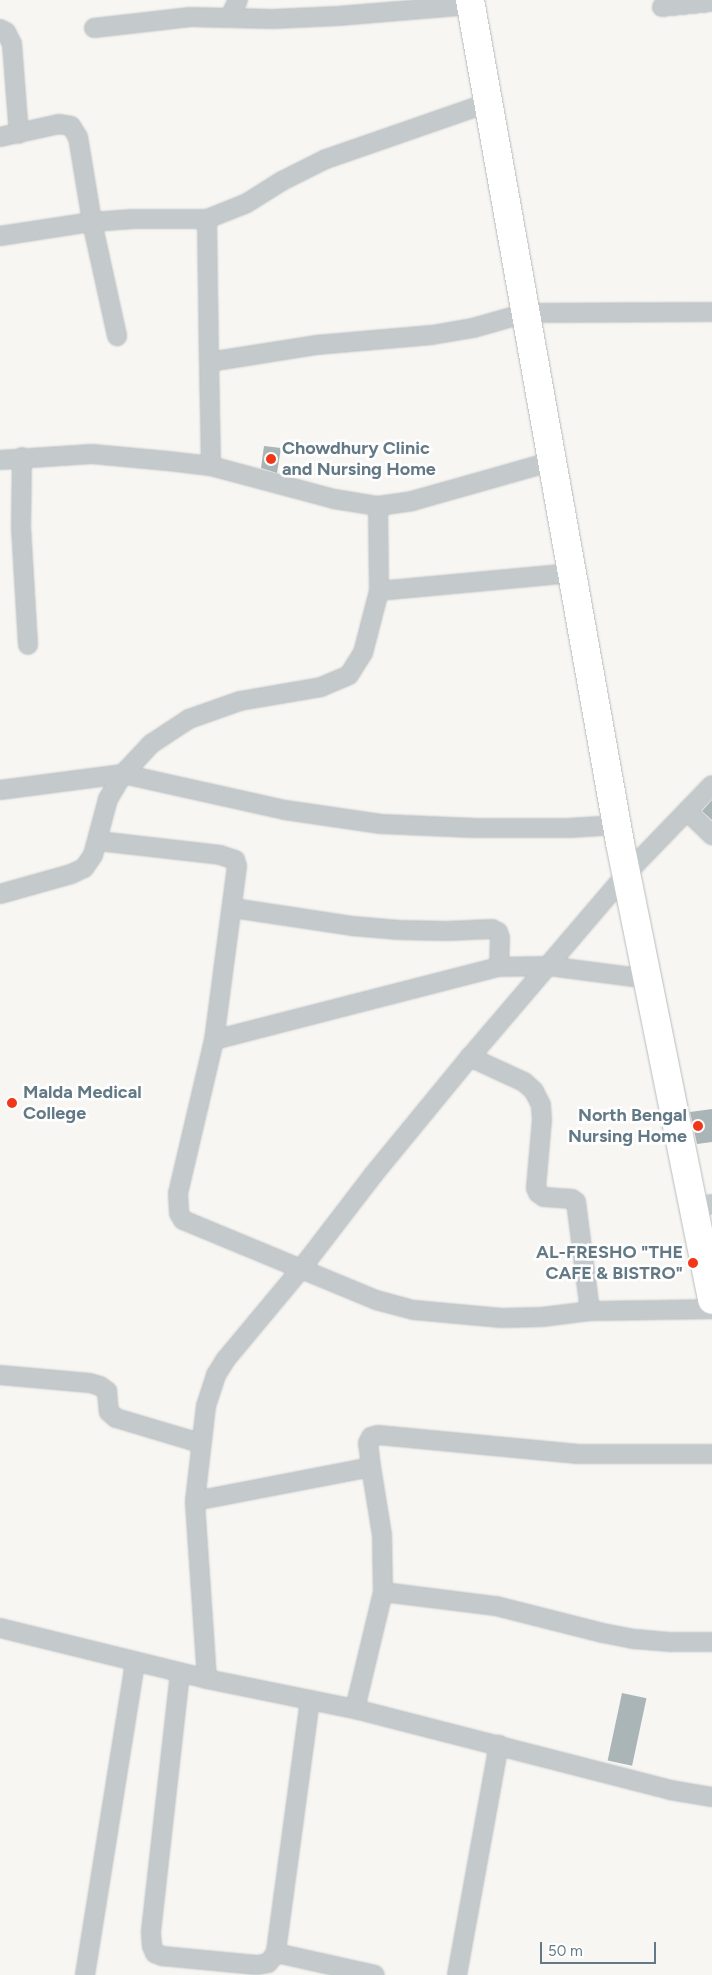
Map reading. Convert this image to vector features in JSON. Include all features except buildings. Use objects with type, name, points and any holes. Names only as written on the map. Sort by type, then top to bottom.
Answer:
[{"type":"main road","points":[[471,2],[574,573],[617,825],[648,979],[703,1206],[712,1300]]},
{"type":"street","points":[[230,17],[238,0]]},
{"type":"street","points":[[94,28],[190,17],[274,19],[338,16],[471,2]]},
{"type":"street","points":[[662,8],[712,2]]},
{"type":"street","points":[[0,29],[6,32],[12,44],[19,134]]},
{"type":"street","points":[[0,236],[92,222],[133,219],[207,219],[247,203],[282,180],[326,159],[488,103]]},
{"type":"street","points":[[0,137],[59,124],[71,126],[78,137],[92,222],[118,336]]},
{"type":"street","points":[[207,219],[211,466]]},
{"type":"street","points":[[208,362],[316,345],[432,335],[473,328],[526,313],[712,312]]},
{"type":"street","points":[[0,460],[22,457],[92,454],[211,466],[334,499],[378,506],[412,501],[553,461]]},
{"type":"street","points":[[22,457],[21,527],[28,645]]},
{"type":"street","points":[[0,894],[71,874],[84,868],[93,855],[108,799],[123,774],[151,744],[189,719],[240,701],[321,687],[349,674],[363,653],[379,591],[378,506]]},
{"type":"street","points":[[379,591],[574,573]]},
{"type":"street","points":[[0,790],[123,774],[285,810],[381,824],[475,828],[569,828],[617,825]]},
{"type":"street","points":[[207,1679],[195,1500],[200,1443],[210,1390],[216,1375],[226,1359],[301,1269],[373,1175],[470,1057],[627,874],[712,785]]},
{"type":"street","points":[[687,811],[712,835]]},
{"type":"street","points":[[98,840],[229,856],[235,860],[238,866],[214,1040],[178,1193],[179,1213],[183,1220],[376,1300],[414,1310],[502,1318],[542,1317],[590,1311],[712,1309]]},
{"type":"street","points":[[233,908],[352,926],[399,930],[447,931],[492,929],[498,932],[500,938],[499,967]]},
{"type":"street","points":[[214,1040],[499,967],[548,966],[648,979]]},
{"type":"street","points":[[470,1057],[524,1082],[534,1091],[540,1105],[542,1120],[536,1188],[538,1193],[544,1197],[572,1198],[576,1202],[590,1311]]},
{"type":"street","points":[[0,1375],[90,1383],[100,1386],[107,1391],[109,1412],[116,1418],[200,1443]]},
{"type":"street","points":[[355,1709],[383,1592],[382,1535],[368,1443],[371,1437],[378,1435],[578,1454],[712,1454]]},
{"type":"street","points":[[195,1500],[371,1467]]},
{"type":"street","points":[[383,1592],[496,1606],[603,1633],[635,1639],[670,1642],[712,1642]]},
{"type":"street","points":[[0,1628],[136,1663],[355,1709],[670,1790],[712,1797]]},
{"type":"street","points":[[85,1975],[136,1663]]},
{"type":"street","points":[[180,1672],[151,1933],[152,1946],[155,1953],[162,1956],[262,1965],[268,1963],[276,1953],[310,1700]]},
{"type":"street","points":[[457,1975],[499,1745]]},
{"type":"street","points":[[276,1953],[375,1975]]},
{"type":"place","name":"Chowdhury Clinic and Nursing Home","points":[[271,459]]},
{"type":"place","name":"Malda Medical College","points":[[12,1103]]},
{"type":"place","name":"North Bengal Nursing Home","points":[[698,1126]]},
{"type":"place","name":"AL-FRESHO \"THE CAFE & BISTRO\"","points":[[693,1263]]}]
